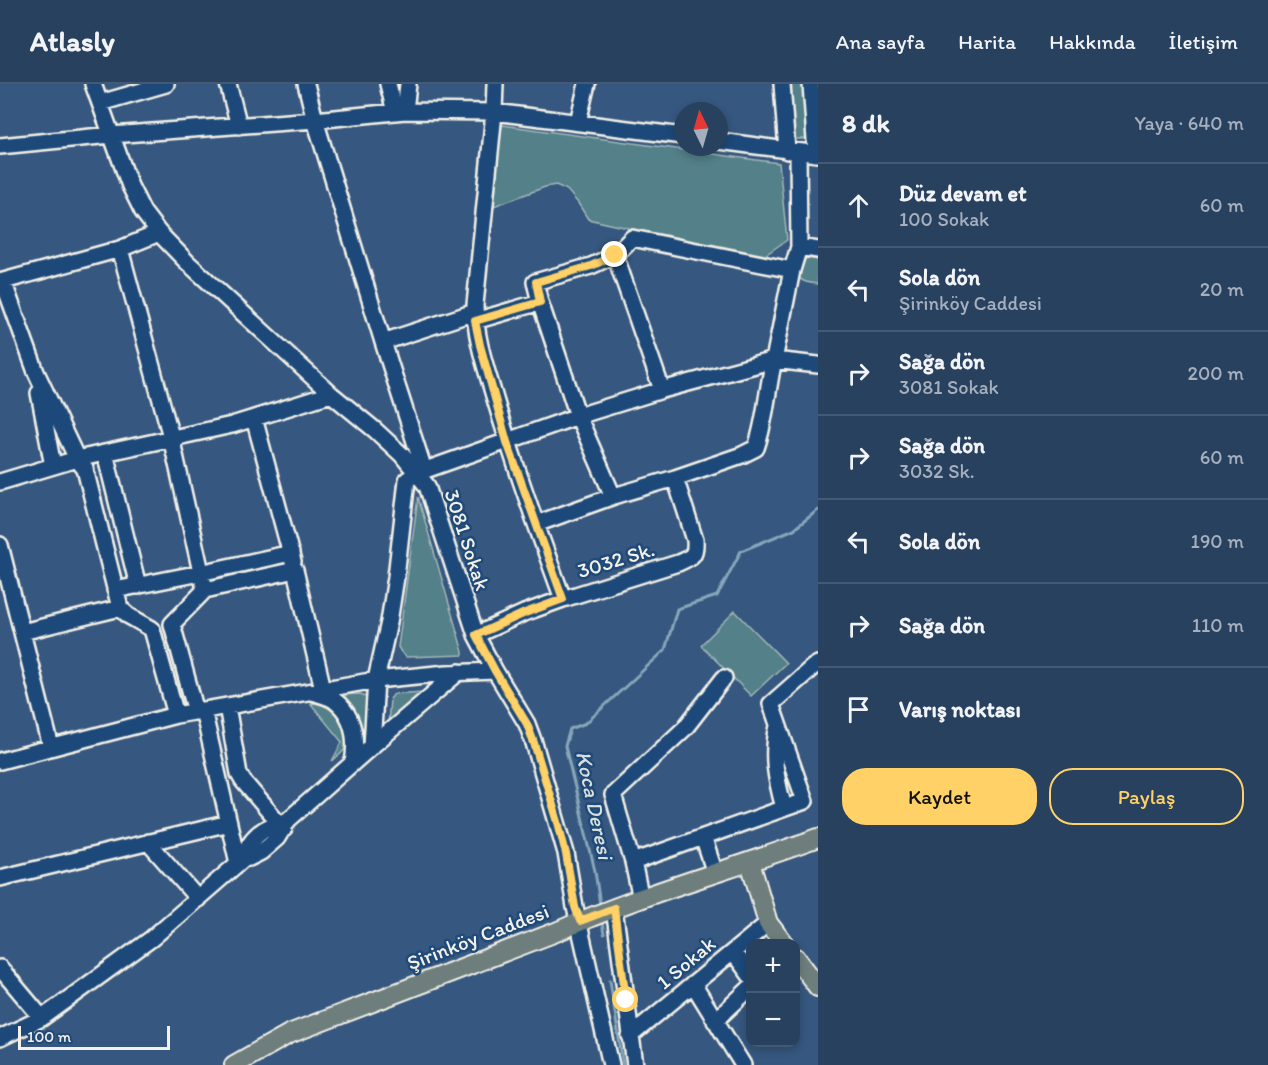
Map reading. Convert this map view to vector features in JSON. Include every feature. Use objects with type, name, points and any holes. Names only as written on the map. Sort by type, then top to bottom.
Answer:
[{"type":"main road","name":"Şirinköy Caddesi","points":[[234,1065],[256,1060],[289,1034],[614,908],[818,838]]},
{"type":"main road","name":"Şirinköy Caddesi","points":[[777,853],[818,846]]},
{"type":"main road","points":[[750,862],[768,923],[780,939]]},
{"type":"main road","points":[[800,964],[818,987]]},
{"type":"street","name":"3081 Sokak","points":[[93,84],[130,186],[143,212],[159,233],[187,262],[331,394],[421,471],[476,635],[527,724],[534,743],[566,854],[575,907],[611,1065]]},
{"type":"street","points":[[100,103],[166,84]]},
{"type":"street","points":[[228,84],[239,126]]},
{"type":"street","points":[[306,84],[421,471]]},
{"type":"street","points":[[388,84],[400,112]]},
{"type":"street","points":[[400,112],[408,84]]},
{"type":"street","points":[[495,84],[475,317],[480,345],[507,442],[563,599]]},
{"type":"street","points":[[579,122],[587,84]]},
{"type":"street","points":[[536,524],[742,455],[756,448],[792,270],[799,247],[793,151],[782,84]]},
{"type":"street","points":[[728,142],[817,154],[811,84]]},
{"type":"street","points":[[0,146],[400,112],[494,112],[674,135]]},
{"type":"street","points":[[159,233],[120,249],[2,282],[36,372],[77,459],[85,469],[120,608],[152,629],[172,624],[205,590],[296,570]]},
{"type":"street","points":[[614,496],[579,416],[540,302],[536,282],[591,266],[615,255],[632,238],[792,270]]},
{"type":"street","points":[[799,247],[818,250]]},
{"type":"street","points":[[120,249],[171,437],[205,590]]},
{"type":"street","points":[[615,255],[662,390]]},
{"type":"street","points":[[382,342],[540,302]]},
{"type":"street","points":[[372,746],[376,680],[389,621],[407,480],[421,471],[662,390],[774,360],[818,365]]},
{"type":"street","points":[[36,372],[53,466]]},
{"type":"street","points":[[0,482],[77,459],[232,424],[331,394]]},
{"type":"street","points":[[254,418],[296,570],[316,690]]},
{"type":"street","points":[[105,453],[138,586]]},
{"type":"street","name":"3032 Sk.","points":[[476,635],[563,599],[690,558],[695,550],[695,540],[675,478]]},
{"type":"street","points":[[0,545],[51,747]]},
{"type":"street","points":[[115,590],[291,553]]},
{"type":"street","points":[[22,632],[120,608]]},
{"type":"street","points":[[172,624],[241,861]]},
{"type":"street","points":[[152,629],[176,715]]},
{"type":"street","points":[[633,861],[805,801],[771,704],[818,664]]},
{"type":"street","points":[[0,761],[176,715],[376,680],[495,671]]},
{"type":"street","points":[[0,1038],[42,1018],[152,939],[241,861],[254,837],[269,826],[284,824],[459,672]]},
{"type":"street","points":[[641,898],[633,861],[613,795],[685,728],[724,678]]},
{"type":"street","points":[[316,690],[333,699],[347,713],[356,745],[353,763]]},
{"type":"street","points":[[227,706],[239,774],[284,824]]},
{"type":"street","points":[[778,725],[774,740],[774,756],[784,808]]},
{"type":"street","points":[[0,878],[229,823]]},
{"type":"street","points":[[703,837],[715,873]]},
{"type":"street","points":[[148,842],[198,899]]},
{"type":"street","points":[[614,908],[634,1065]]},
{"type":"street","name":"1 Sokak","points":[[630,1036],[768,923]]},
{"type":"street","points":[[733,952],[746,970]]},
{"type":"street","points":[[0,968],[42,1018]]},
{"type":"street","points":[[693,984],[743,1065]]},
{"type":"street","points":[[716,1021],[746,992]]},
{"type":"green space","points":[[788,84],[805,84],[807,139],[793,139]]},
{"type":"green space","points":[[502,125],[674,149],[674,156],[728,156],[779,163],[787,240],[765,255],[754,256],[588,219],[567,190],[556,185],[494,206],[494,187]]},
{"type":"green space","points":[[806,258],[818,260],[818,284],[804,281],[797,275]]},
{"type":"green space","points":[[418,497],[463,655],[406,657],[398,647]]},
{"type":"green space","points":[[735,611],[786,663],[751,696],[701,645]]},
{"type":"green space","points":[[425,693],[388,725],[390,699],[394,694]]},
{"type":"green space","points":[[360,694],[369,701],[365,742],[357,715],[339,695]]},
{"type":"green space","points":[[315,703],[335,713],[344,725],[346,747],[332,761],[342,742],[311,704]]},
{"type":"waterway","points":[[600,905],[595,871],[565,746],[570,729],[586,723],[665,650],[677,609],[717,596],[741,551],[794,529],[818,510]]},
{"type":"waterway","name":"Koca Deresi","points":[[602,923],[604,934]]},
{"type":"waterway","name":"Koca Deresi","points":[[610,980],[623,1065]]},
{"type":"route","points":[[615,255],[591,266],[536,282],[540,302],[475,321],[507,442],[563,599],[476,635],[517,705],[534,743],[558,822],[575,907],[580,921],[614,908],[626,1000]]}]
